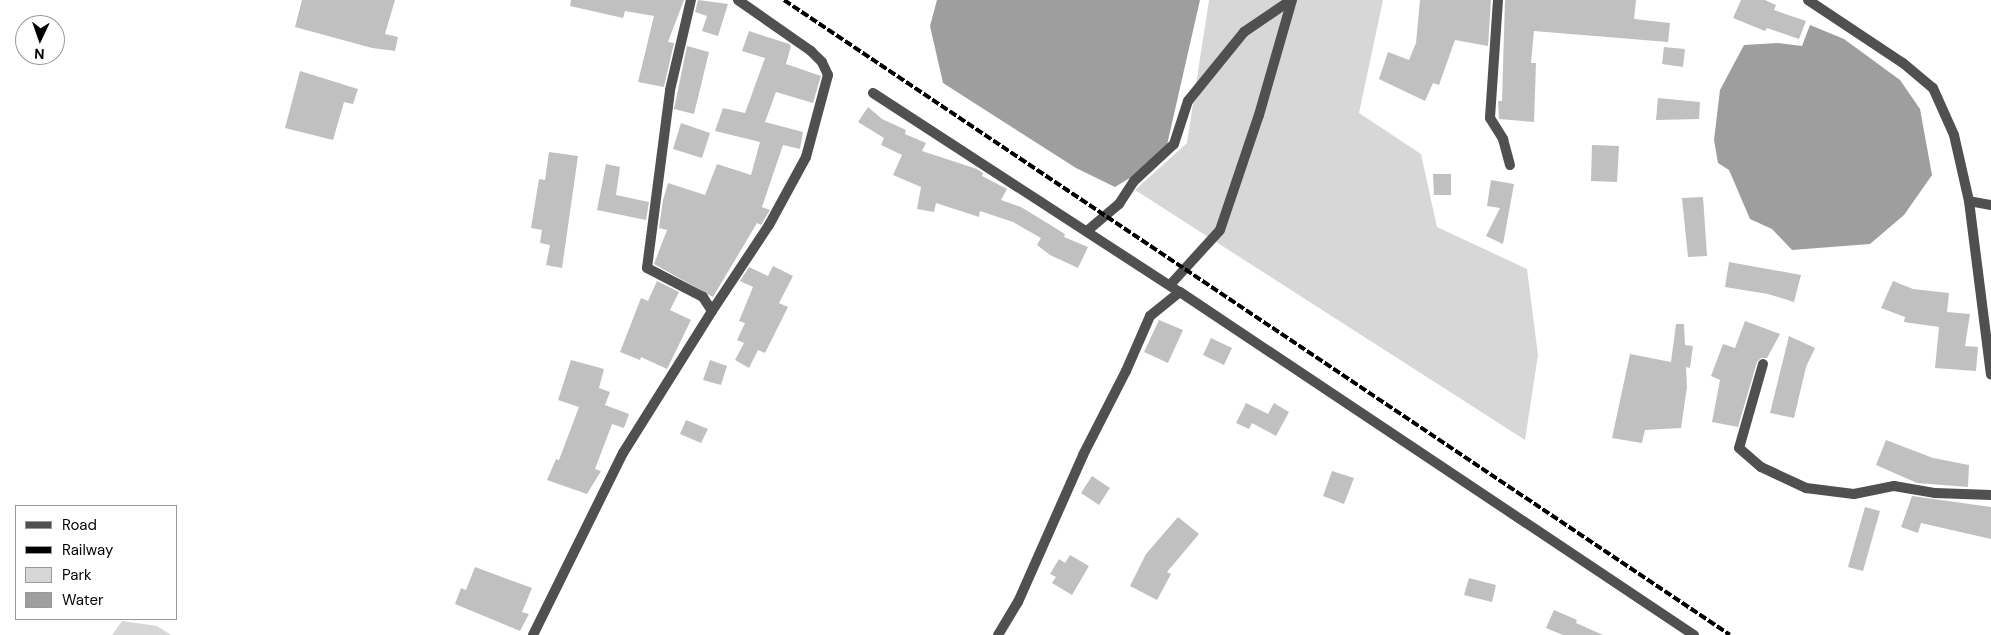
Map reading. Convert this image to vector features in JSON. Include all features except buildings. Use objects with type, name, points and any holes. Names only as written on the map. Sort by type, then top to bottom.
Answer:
[{"type":"street","points":[[691,0],[670,90],[647,268],[703,297],[712,311]]},
{"type":"street","points":[[533,635],[623,453],[712,311],[769,225],[806,157],[828,75],[822,62],[811,51],[738,0]]},
{"type":"street","points":[[1087,231],[1118,204],[1134,182],[1174,144],[1188,101],[1244,32],[1292,0]]},
{"type":"street","points":[[1170,285],[1220,230],[1259,115],[1292,0]]},
{"type":"street","points":[[1498,0],[1490,118],[1503,139],[1510,165]]},
{"type":"street","points":[[1808,0],[1903,63],[1933,88],[1954,135],[1969,201],[1991,376]]},
{"type":"street","points":[[873,93],[1170,285],[1694,635]]},
{"type":"street","points":[[1969,201],[1991,205]]},
{"type":"street","points":[[998,635],[1018,602],[1082,455],[1126,371],[1150,316],[1180,292]]},
{"type":"street","points":[[1763,364],[1739,448],[1761,467],[1806,488],[1854,494],[1894,486],[1935,493],[1991,495]]},
{"type":"green space","points":[[1209,0],[1383,0],[1359,113],[1421,154],[1437,227],[1527,269],[1538,355],[1525,440],[1135,190],[1187,143]]},
{"type":"green space","points":[[122,621],[157,626],[171,635],[112,635]]},
{"type":"water","points":[[937,0],[1200,0],[1167,145],[1148,167],[1115,187],[1076,168],[943,83],[930,26]]},
{"type":"water","points":[[1810,25],[1844,39],[1900,80],[1920,109],[1932,175],[1904,215],[1870,244],[1792,250],[1772,229],[1750,219],[1729,170],[1718,163],[1714,140],[1720,90],[1744,45],[1778,43],[1802,46]]},
{"type":"railway","points":[[784,0],[1730,635]]}]
